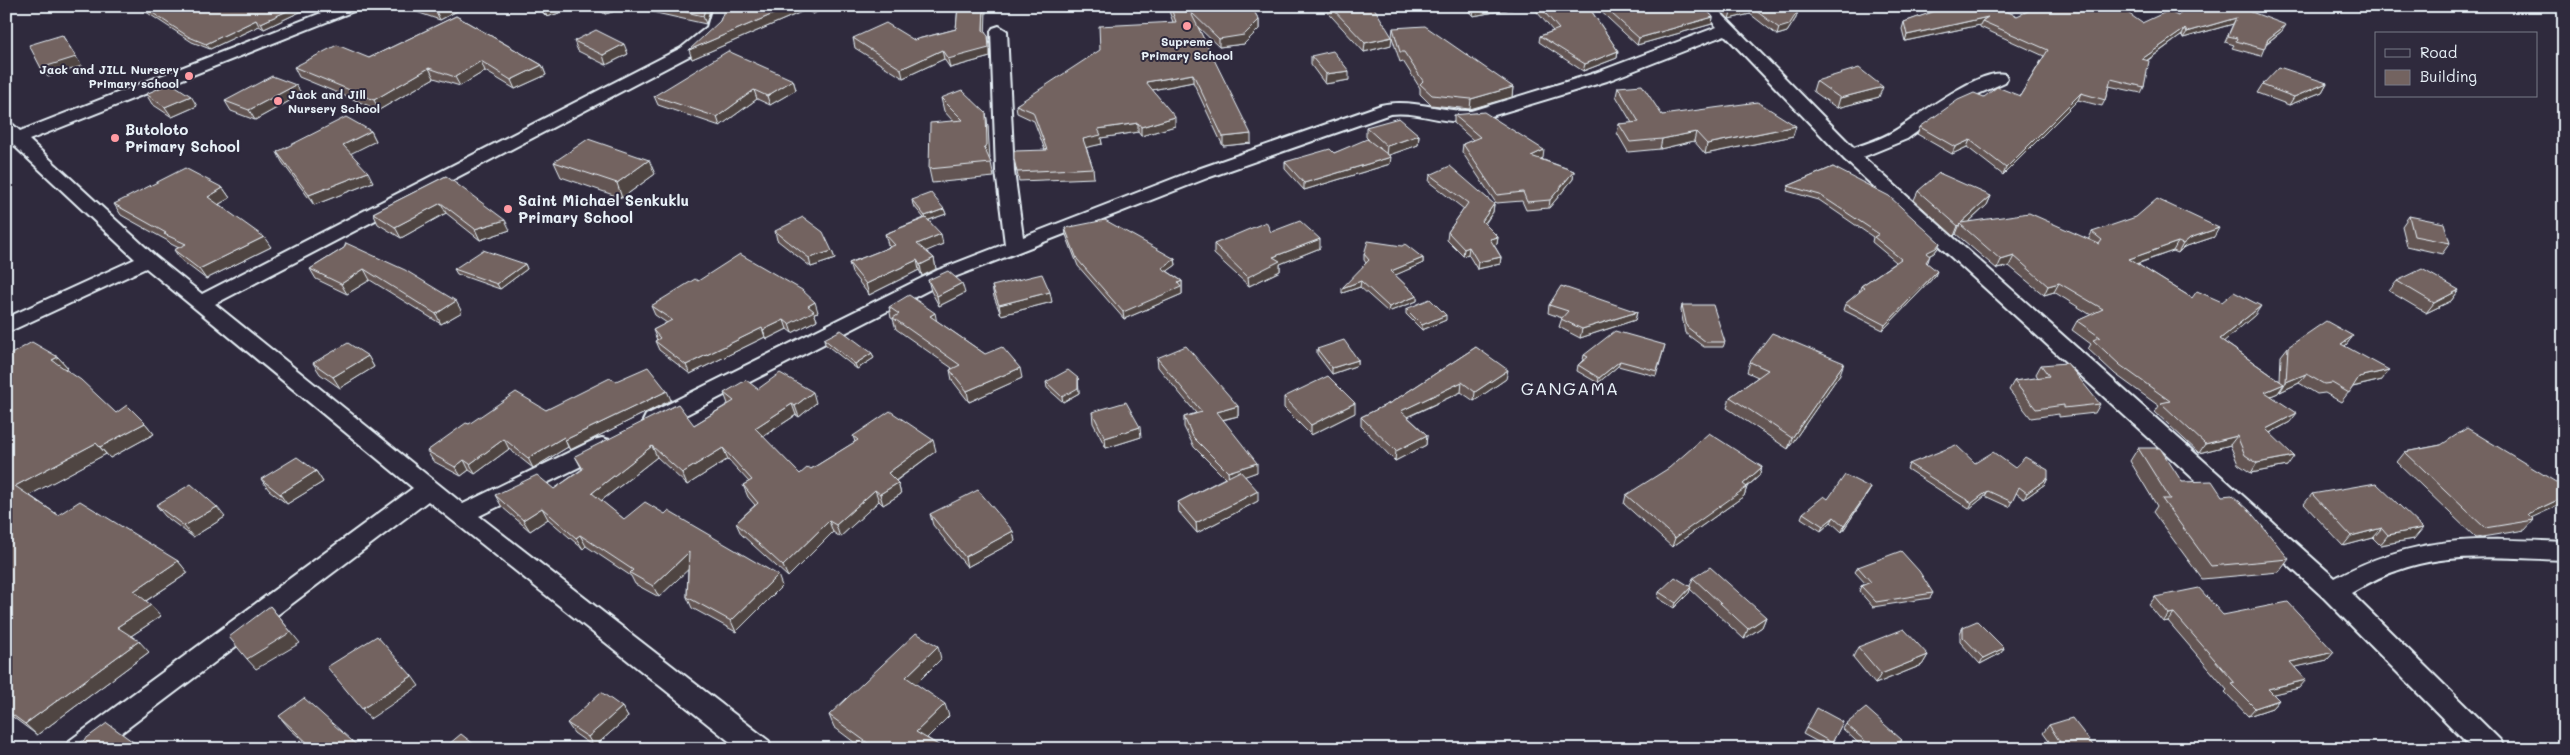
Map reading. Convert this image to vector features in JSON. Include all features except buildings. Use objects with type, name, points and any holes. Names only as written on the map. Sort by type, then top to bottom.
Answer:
[{"type":"street","points":[[354,6],[12,133],[148,260],[428,489],[759,749]]},
{"type":"street","points":[[1705,6],[1851,156],[2333,591],[2491,749]]},
{"type":"street","points":[[201,303],[687,51],[712,32],[720,22],[720,7]]},
{"type":"street","points":[[634,431],[945,274],[1204,172],[1387,109],[1408,107],[1456,116],[1472,116],[1565,90],[1635,66],[1726,29]]},
{"type":"street","points":[[999,31],[1005,171],[1015,247]]},
{"type":"street","points":[[1851,156],[1900,135],[1948,101],[1999,78]]},
{"type":"street","points":[[6,326],[148,260]]},
{"type":"street","points":[[461,515],[617,439]]},
{"type":"street","points":[[79,749],[428,489]]},
{"type":"street","points":[[2333,591],[2390,562],[2422,553],[2459,548],[2564,550]]},
{"type":"place","name":"Supreme Primary School","points":[[1187,26]]},
{"type":"place","name":"Jack and JILL Nursery Primary school","points":[[189,76]]},
{"type":"place","name":"Jack and Jill Nursery School","points":[[278,101]]},
{"type":"place","name":"Butoloto Primary School","points":[[115,138]]},
{"type":"place","name":"Saint Michael Senkuklu Primary School","points":[[508,209]]},
{"type":"district","name":"GANGAMA","points":[[1570,388]]}]
